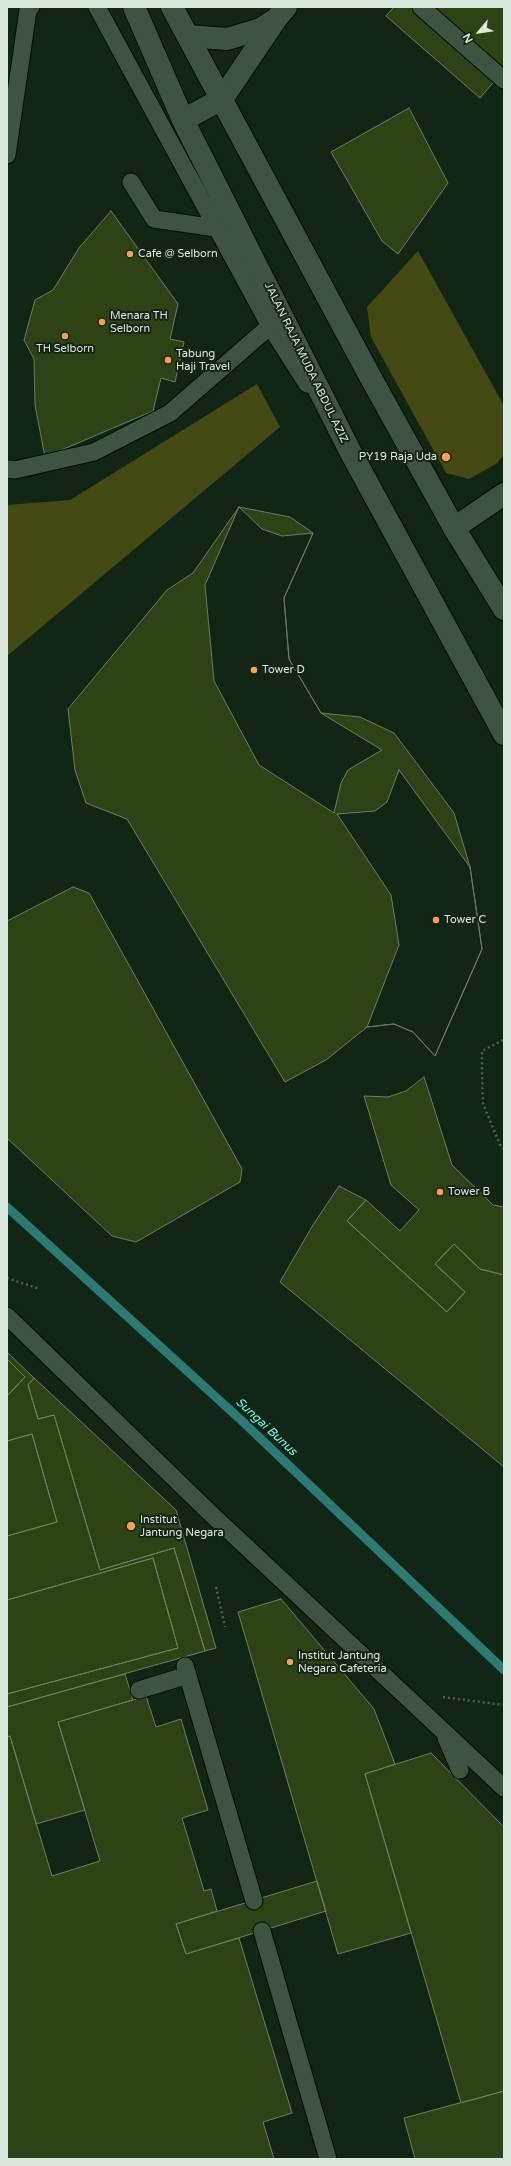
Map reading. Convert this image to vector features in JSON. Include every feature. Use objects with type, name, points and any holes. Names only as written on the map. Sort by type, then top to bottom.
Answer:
[{"type":"main road","name":"JALAN RAJA MUDA ABDUL AZIZ","points":[[134,7],[183,120],[201,153],[350,451],[504,734]]},
{"type":"main road","points":[[172,7],[372,380],[454,528],[504,609]]},
{"type":"main road","points":[[183,120],[222,99],[281,13]]},
{"type":"main road","points":[[188,36],[227,38],[261,29],[281,13]]},
{"type":"main road","points":[[454,528],[504,494]]},
{"type":"lane","points":[[7,155],[10,121],[28,10],[31,7]]},
{"type":"lane","points":[[97,7],[270,326],[350,451]]},
{"type":"lane","points":[[421,7],[504,80]]},
{"type":"lane","points":[[198,195],[201,153]]},
{"type":"lane","points":[[131,182],[154,219],[216,228]]},
{"type":"lane","points":[[7,469],[15,470],[94,452],[170,413],[270,326]]},
{"type":"lane","points":[[7,1316],[209,1512],[504,1788]]},
{"type":"lane","points":[[139,1690],[187,1670],[254,1900]]},
{"type":"lane","points":[[443,1730],[460,1770]]},
{"type":"lane","points":[[262,1930],[328,2159]]},
{"type":"path","points":[[503,1040],[482,1051],[482,1069],[483,1104],[501,1147],[504,1149]]},
{"type":"path","points":[[7,1278],[40,1289]]},
{"type":"path","points":[[216,1587],[225,1627]]},
{"type":"path","points":[[439,1696],[504,1705]]},
{"type":"green space","points":[[418,251],[504,406],[504,455],[496,464],[469,479],[446,473],[371,337],[367,307]]},
{"type":"green space","points":[[257,384],[280,427],[7,656],[7,505],[70,500]]},
{"type":"building","points":[[394,7],[504,7],[504,70],[480,98],[386,16]]},
{"type":"building","points":[[409,108],[448,183],[398,254],[382,241],[331,152]]},
{"type":"building","name":"Menara TH Selborn","points":[[111,211],[178,304],[170,339],[184,342],[175,382],[161,378],[153,411],[45,457],[35,405],[34,359],[24,340],[35,300],[53,290],[79,248]]},
{"type":"building","name":"Tower D","points":[[239,507],[262,529],[282,536],[313,533],[284,598],[289,659],[321,713],[382,750],[348,770],[341,783],[334,813],[259,765],[214,681],[205,585]]},
{"type":"building","points":[[239,507],[290,517],[313,533],[284,598],[289,659],[321,713],[360,717],[394,733],[454,813],[470,867],[482,949],[435,1056],[413,1032],[394,1024],[367,1027],[326,1060],[285,1082],[127,819],[86,803],[75,770],[68,709],[167,590],[193,573]]},
{"type":"building","name":"Tower C","points":[[399,770],[470,867],[482,949],[435,1056],[413,1032],[394,1024],[367,1027],[399,945],[391,895],[337,814],[375,811],[387,802]]},
{"type":"building","points":[[73,887],[89,893],[242,1169],[240,1182],[136,1242],[112,1236],[7,1138],[7,921]]},
{"type":"building","name":"Tower B","points":[[424,1077],[452,1165],[493,1205],[504,1207],[504,1275],[480,1269],[454,1244],[435,1264],[465,1292],[447,1312],[347,1221],[366,1200],[400,1231],[419,1210],[391,1185],[364,1096],[388,1097],[406,1091]]},
{"type":"building","points":[[339,1186],[366,1200],[347,1221],[447,1312],[465,1292],[435,1264],[454,1244],[480,1269],[504,1275],[504,1467],[280,1282],[313,1225]]},
{"type":"building","points":[[7,1352],[34,1378],[28,1385],[38,1419],[54,1415],[100,1570],[174,1548],[205,1651],[7,1707],[7,1694],[178,1648],[153,1558],[7,1600],[7,1536],[57,1522],[32,1434],[7,1441],[7,1396],[25,1377],[7,1359]]},
{"type":"building","points":[[7,1359],[25,1377],[7,1396]]},
{"type":"building","points":[[34,1378],[176,1510],[216,1648],[205,1651],[174,1548],[100,1570],[54,1415],[38,1419],[28,1385]]},
{"type":"building","points":[[32,1434],[57,1522],[7,1536],[7,1441]]},
{"type":"building","points":[[153,1558],[178,1648],[7,1694],[7,1600]]},
{"type":"building","points":[[281,1599],[374,1709],[395,1764],[365,1774],[411,1933],[338,1954],[238,1612]]},
{"type":"building","points":[[125,1674],[133,1700],[58,1722],[85,1810],[36,1824],[10,1736],[7,1737],[7,1707]]},
{"type":"building","points":[[146,1696],[156,1727],[181,1719],[208,1810],[182,1818],[204,1891],[211,1889],[217,1911],[176,1924],[186,1954],[239,1938],[292,2113],[263,2122],[274,2159],[7,2159],[7,1737],[10,1736],[52,1876],[100,1861],[58,1722]]},
{"type":"building","points":[[431,1753],[504,1827],[504,2091],[461,2103],[365,1774]]},
{"type":"building","points":[[317,1881],[326,1911],[186,1954],[176,1924]]},
{"type":"building","points":[[504,2091],[504,2159],[415,2159],[404,2118]]},
{"type":"waterway","name":"Sungai Bunus","points":[[7,1207],[241,1420],[504,1670]]},
{"type":"place","name":"Cafe @ Selborn","points":[[130,254]]},
{"type":"place","name":"Menara TH Selborn","points":[[102,322]]},
{"type":"place","name":"TH Selborn","points":[[65,336]]},
{"type":"place","name":"Tabung Haji Travel","points":[[168,360]]},
{"type":"place","name":"PY19 Raja Uda","points":[[446,457]]},
{"type":"place","name":"Tower D","points":[[254,670]]},
{"type":"place","name":"Tower C","points":[[436,920]]},
{"type":"place","name":"Tower B","points":[[440,1192]]},
{"type":"place","name":"Institut Jantung Negara","points":[[131,1526]]},
{"type":"place","name":"Institut Jantung Negara Cafeteria","points":[[290,1662]]}]
